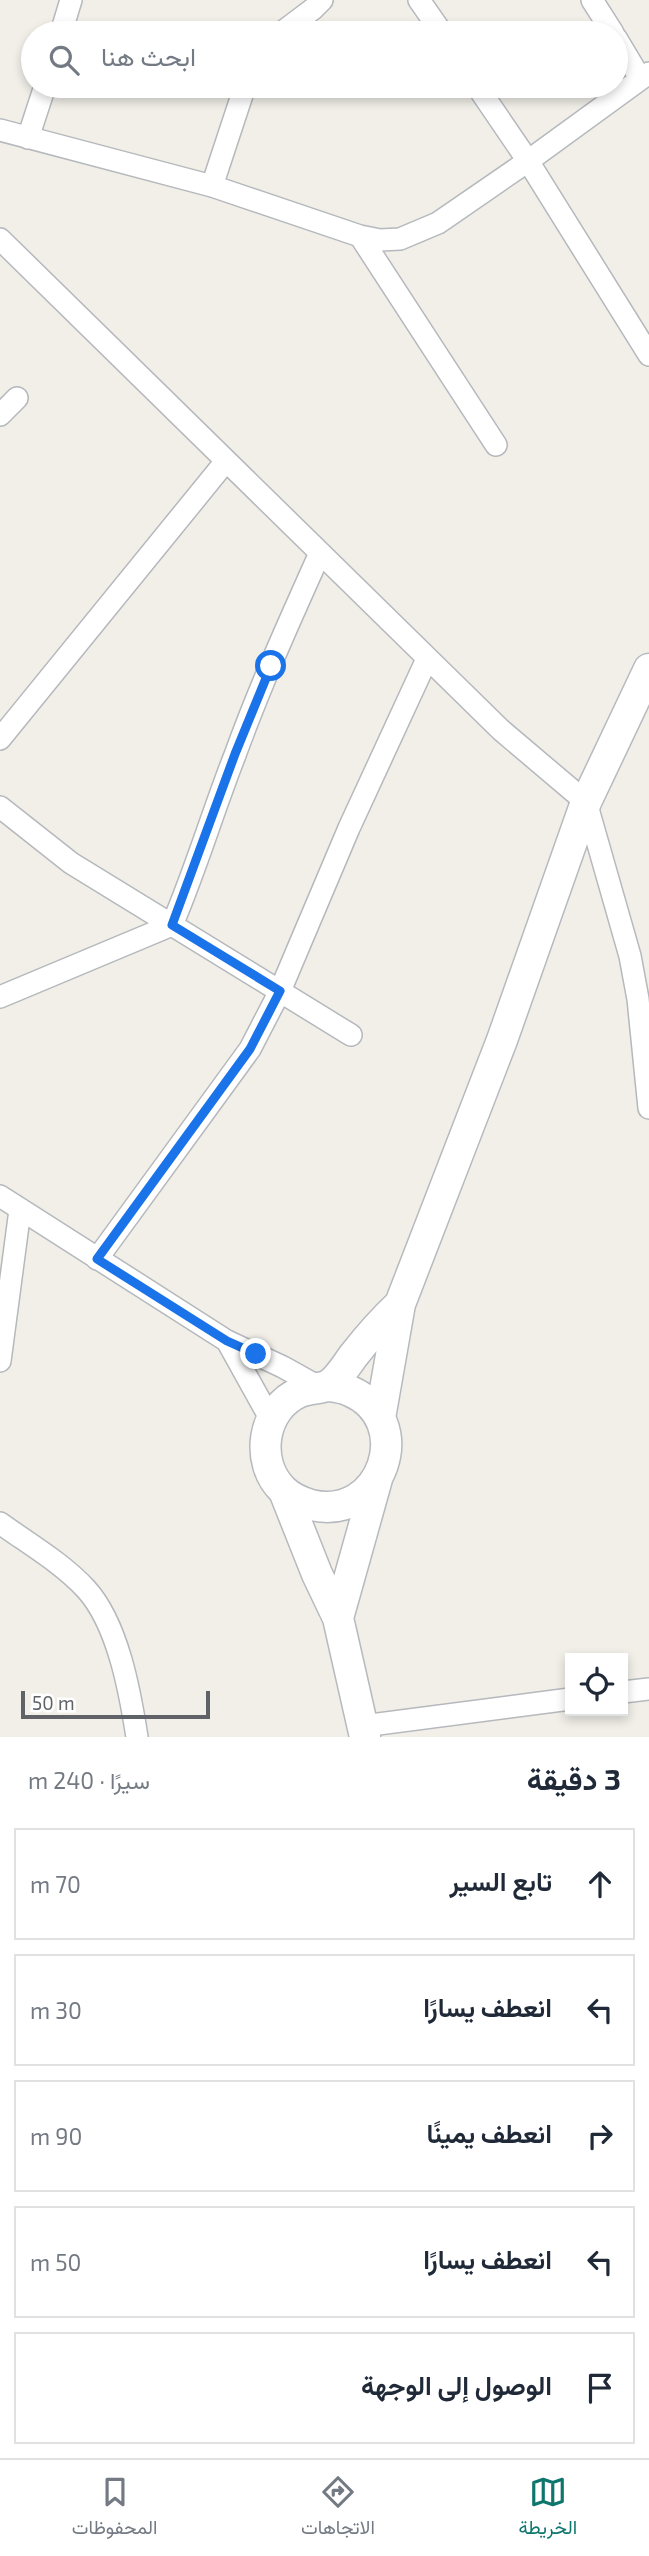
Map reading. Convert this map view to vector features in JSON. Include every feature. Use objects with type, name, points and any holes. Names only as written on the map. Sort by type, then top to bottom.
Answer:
[{"type":"street","points":[[65,21],[71,0]]},
{"type":"street","points":[[297,21],[321,0]]},
{"type":"street","points":[[419,0],[434,21]]},
{"type":"street","points":[[592,0],[605,21]]},
{"type":"street","points":[[628,54],[644,75],[628,87]]},
{"type":"street","points":[[29,138],[41,98]]},
{"type":"street","points":[[212,186],[240,98]]},
{"type":"street","points":[[485,98],[528,161],[649,355]]},
{"type":"street","points":[[0,130],[212,186],[360,236],[380,240],[400,239],[438,223],[613,98]]},
{"type":"street","points":[[360,236],[496,445]]},
{"type":"street","points":[[0,239],[427,659],[501,730],[586,802],[630,956],[638,999],[649,1108]]},
{"type":"street","points":[[0,415],[17,398]]},
{"type":"street","points":[[0,739],[226,461]]},
{"type":"street","points":[[0,997],[172,925],[235,754],[320,553]]},
{"type":"street","points":[[97,1259],[250,1049],[280,991],[349,828],[427,659]]},
{"type":"street","points":[[380,1419],[400,1304],[502,1040],[586,802],[649,669]]},
{"type":"street","points":[[0,807],[71,863],[351,1035]]},
{"type":"street","points":[[0,1196],[227,1341],[323,1386],[350,1391],[367,1402],[380,1419],[386,1439],[385,1460],[377,1479],[338,1618]]},
{"type":"street","points":[[0,1361],[20,1210]]},
{"type":"street","points":[[400,1304],[323,1386],[298,1392],[282,1404],[271,1420],[265,1438],[266,1458],[272,1476],[284,1491],[317,1574],[338,1618],[364,1732],[565,1700]]},
{"type":"street","points":[[227,1341],[271,1420]]},
{"type":"street","points":[[284,1491],[302,1503],[322,1507],[344,1505],[363,1495],[377,1479]]},
{"type":"street","points":[[0,1523],[64,1569],[87,1590],[99,1606],[118,1653],[137,1737]]},
{"type":"street","points":[[628,1691],[649,1689]]},
{"type":"route","points":[[256,1354],[227,1341],[97,1259],[250,1049],[280,991],[172,925],[201,853],[235,754],[271,666]]}]
